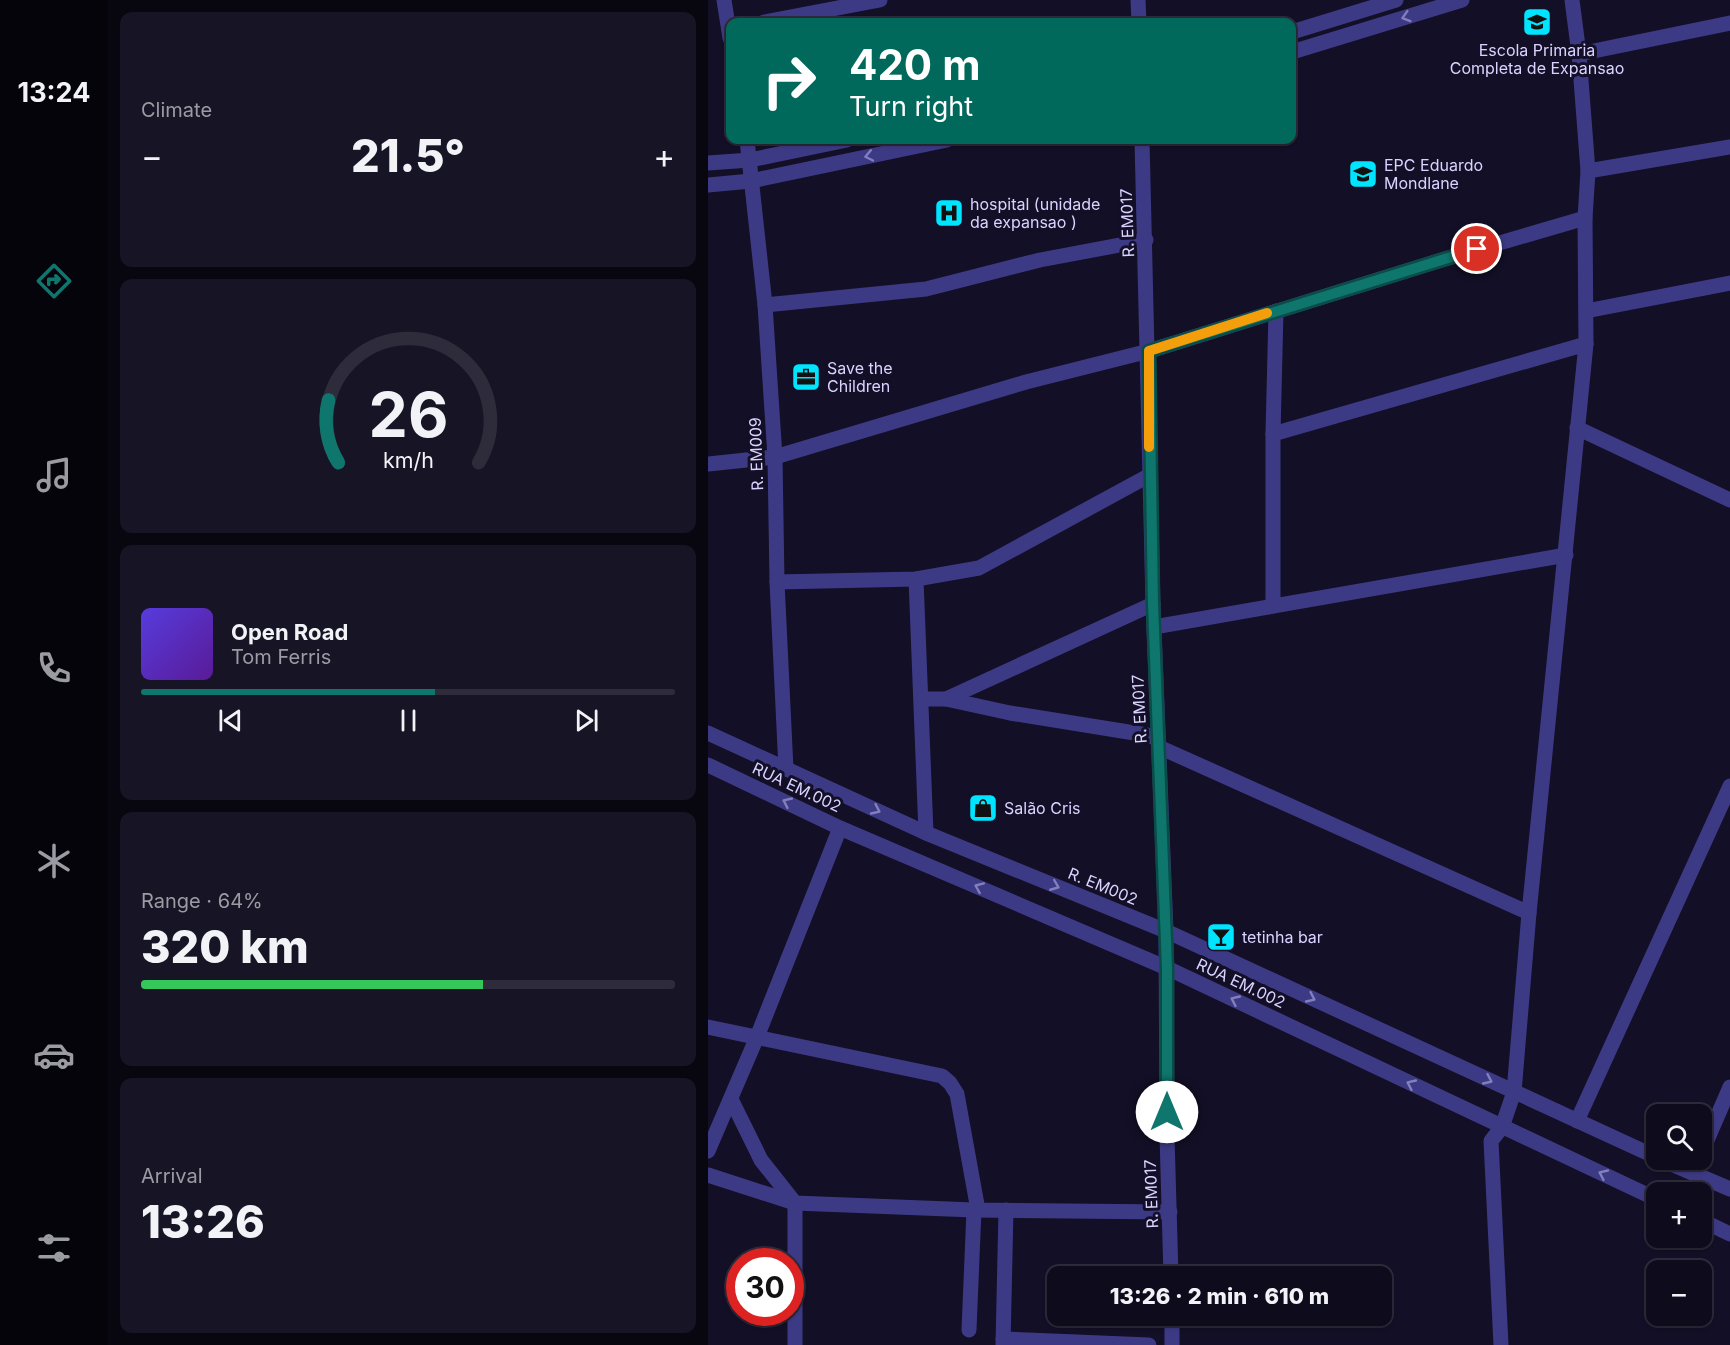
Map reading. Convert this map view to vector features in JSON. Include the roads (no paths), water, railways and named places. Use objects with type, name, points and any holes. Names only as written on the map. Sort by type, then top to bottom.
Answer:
[{"type":"street","points":[[724,0],[727,18]]},
{"type":"street","points":[[785,18],[880,0]]},
{"type":"street","points":[[1138,0],[1139,18]]},
{"type":"street","points":[[1296,31],[1396,0]]},
{"type":"street","points":[[1296,51],[1462,0]]},
{"type":"street","points":[[1500,1345],[1491,1141],[1502,1127],[1514,1092],[1529,913],[1586,344],[1585,218],[1588,171],[1579,54],[1572,0]]},
{"type":"street","points":[[1579,54],[1730,23]]},
{"type":"street","name":"R. EM009","points":[[748,144],[765,305],[775,457],[777,582],[786,769]]},
{"type":"street","points":[[708,163],[750,160],[828,144]]},
{"type":"street","points":[[708,185],[751,181],[928,144]]},
{"type":"street","name":"R. EM017","points":[[1143,144],[1153,604],[1167,968],[1167,1136],[1171,1266]]},
{"type":"street","points":[[1588,171],[1730,147]]},
{"type":"street","points":[[708,464],[775,457],[1026,382],[1149,351],[1505,240],[1585,218]]},
{"type":"street","points":[[765,305],[926,289],[1040,260],[1146,240]]},
{"type":"street","points":[[1586,311],[1730,283]]},
{"type":"street","points":[[1273,606],[1276,311]]},
{"type":"street","points":[[1273,434],[1586,344]]},
{"type":"street","points":[[1577,428],[1729,498]]},
{"type":"street","points":[[777,582],[916,579],[979,568],[1150,475]]},
{"type":"street","points":[[1154,627],[1566,555]]},
{"type":"street","points":[[916,579],[926,833]]},
{"type":"street","points":[[945,699],[1153,604]]},
{"type":"street","points":[[921,699],[945,699],[1010,713],[1147,735],[1159,743],[1529,913]]},
{"type":"street","name":"R. EM002","points":[[708,733],[926,833],[1166,931],[1514,1092]]},
{"type":"street","name":"RUA EM.002","points":[[708,765],[840,828],[1167,968],[1646,1194]]},
{"type":"street","points":[[1577,1121],[1730,786]]},
{"type":"street","points":[[708,1151],[757,1037],[840,828]]},
{"type":"street","points":[[708,1027],[942,1076],[950,1083],[957,1094],[976,1210],[969,1330]]},
{"type":"street","points":[[1712,1129],[1730,1088]]},
{"type":"street","points":[[1514,1092],[1646,1152]]},
{"type":"street","points":[[730,1099],[761,1160],[795,1203],[795,1345]]},
{"type":"street","points":[[1701,1170],[1730,1190]]},
{"type":"street","points":[[708,1175],[795,1203],[976,1210],[1170,1212]]},
{"type":"street","points":[[1006,1210],[1003,1342],[1149,1345]]},
{"type":"street","points":[[1712,1225],[1730,1234]]},
{"type":"street","points":[[1172,1326],[1172,1345]]},
{"type":"place","name":"Escola Primaria Completa de Expansao","points":[[1537,22]]},
{"type":"place","name":"EPC Eduardo Mondlane","points":[[1363,174]]},
{"type":"place","name":"hospital (unidade da expansao )","points":[[949,213]]},
{"type":"place","name":"Save the Children","points":[[806,377]]},
{"type":"place","name":"Salão Cris","points":[[983,808]]},
{"type":"place","name":"tetinha bar","points":[[1221,937]]}]
